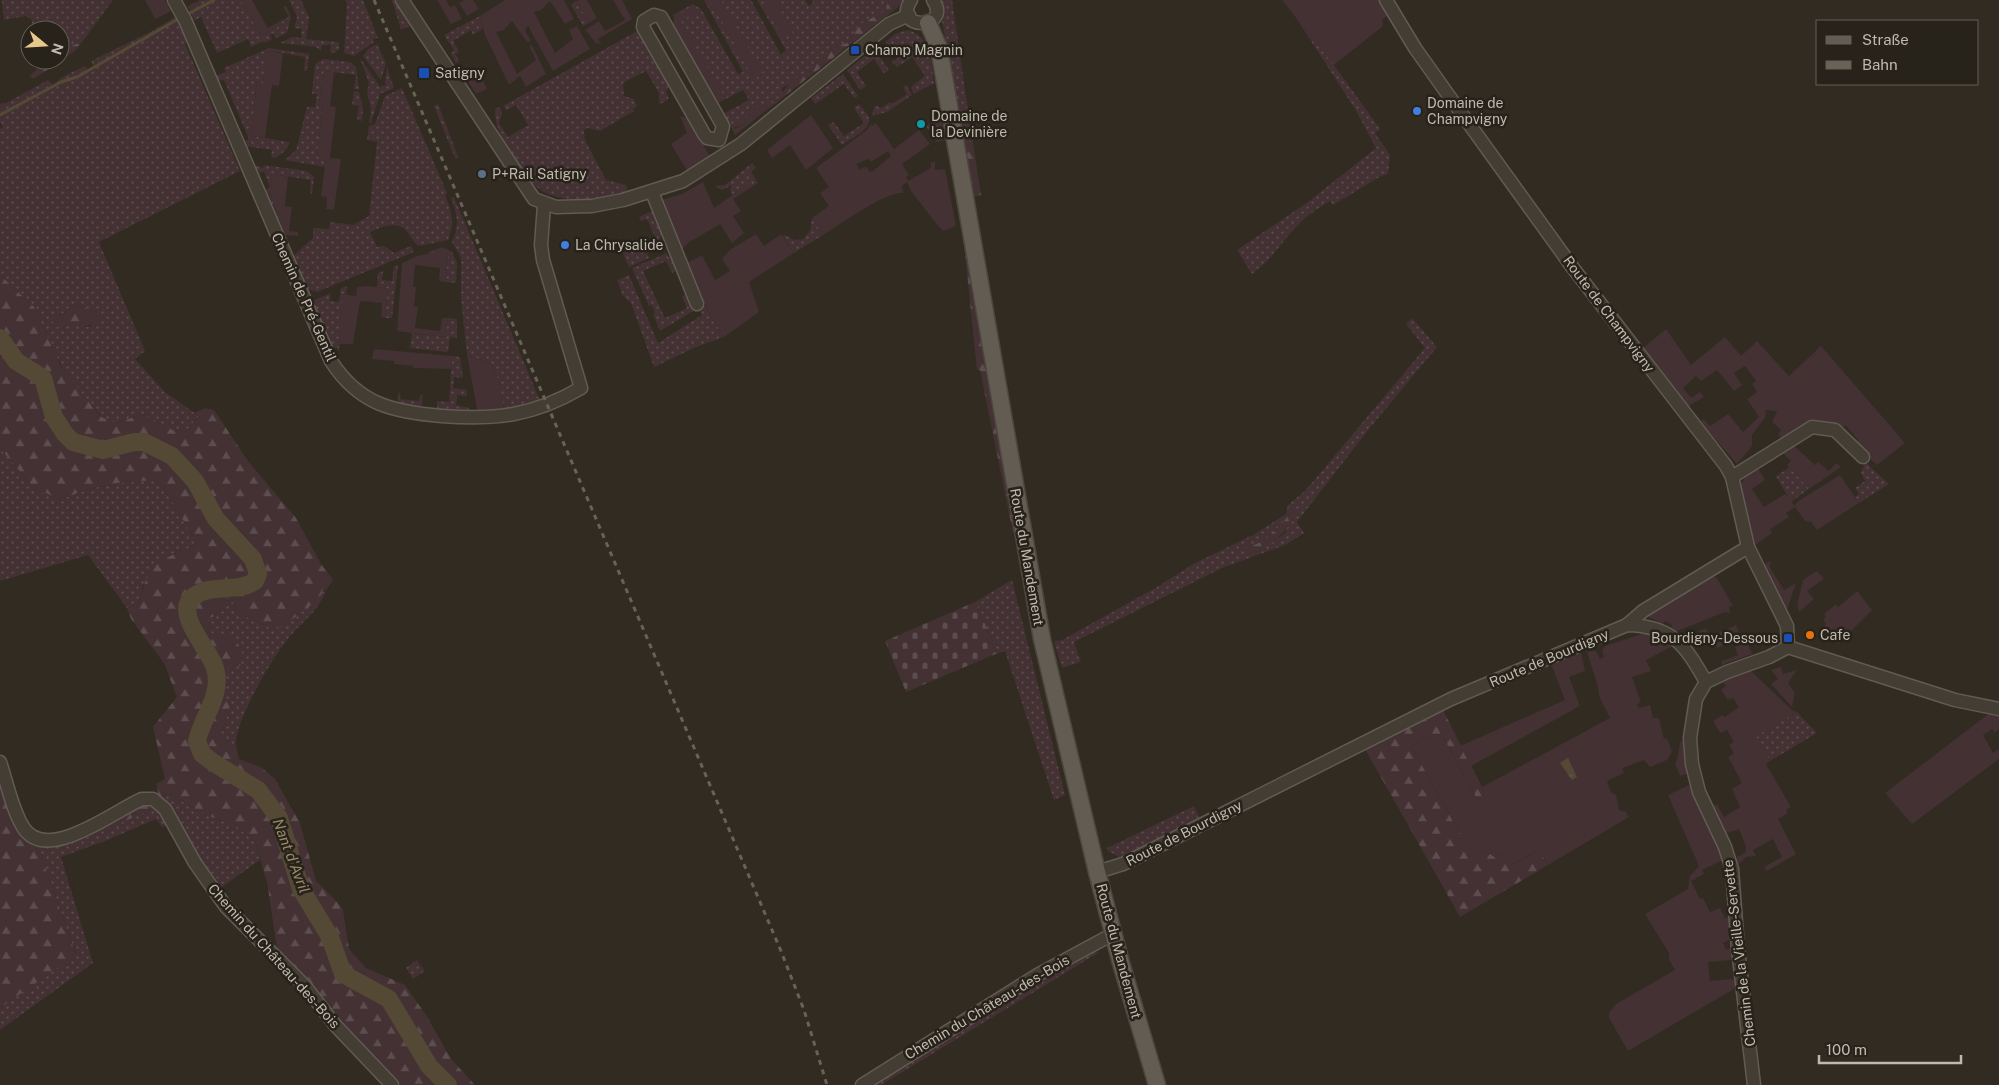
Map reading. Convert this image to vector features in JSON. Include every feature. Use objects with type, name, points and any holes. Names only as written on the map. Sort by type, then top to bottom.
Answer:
[{"type":"main road","name":"Route du Mandement","points":[[928,23],[939,48],[1042,639],[1097,872],[1157,1085]]},
{"type":"street","name":"Chemin de Pré-Gentil","points":[[174,0],[331,361],[346,381],[374,402],[400,412],[487,419],[537,408],[581,388],[543,260],[541,245],[544,204]]},
{"type":"street","points":[[402,0],[532,197],[544,204],[563,207],[591,206],[652,192],[683,181],[727,154],[889,24],[910,4],[917,23],[928,23],[936,13],[933,0]]},
{"type":"street","name":"Route de Champvigny","points":[[1386,0],[1438,80],[1574,268],[1671,396],[1723,460],[1732,477],[1748,547],[1787,626],[1788,647]]},
{"type":"street","points":[[657,15],[661,17],[716,114],[723,130],[719,140],[707,138],[698,125],[644,27],[644,21],[650,16],[657,15]]},
{"type":"street","points":[[698,125],[706,115],[716,114]]},
{"type":"street","points":[[719,140],[727,154]]},
{"type":"street","points":[[652,192],[697,304]]},
{"type":"street","points":[[1732,477],[1812,428],[1835,430],[1864,457]]},
{"type":"street","points":[[1627,624],[1643,611],[1748,547]]},
{"type":"street","name":"Route de Bourdigny","points":[[1097,872],[1123,864],[1451,699],[1627,624],[1652,627],[1673,636],[1685,648],[1706,682]]},
{"type":"street","points":[[1706,682],[1727,672],[1769,658],[1788,647],[1955,700],[1999,709]]},
{"type":"street","name":"Chemin de la Vieille-Servette","points":[[1706,682],[1699,691],[1694,708],[1690,738],[1692,764],[1699,792],[1725,847],[1732,869],[1738,949],[1754,1085]]},
{"type":"street","name":"Chemin du Château-des-Bois","points":[[0,762],[23,827],[31,837],[42,841],[53,841],[74,834],[142,800],[149,798],[161,804],[170,816],[210,887],[226,907],[305,986],[335,1025],[392,1085]]},
{"type":"street","name":"Chemin du Château-des-Bois","points":[[862,1085],[1039,974],[1114,934]]},
{"type":"green space","points":[[2,0],[113,0],[83,41],[70,47],[70,20],[31,20],[26,16],[4,20]]},
{"type":"green space","points":[[145,0],[165,0],[171,11],[155,19]]},
{"type":"green space","points":[[200,0],[241,0],[261,36],[283,24],[280,21],[289,17],[283,7],[286,6],[291,17],[287,33],[276,38],[273,33],[270,35],[272,39],[251,47],[248,39],[217,53],[201,17],[194,21],[188,6]]},
{"type":"green space","points":[[241,0],[252,0],[268,28],[280,21],[283,24],[261,36]]},
{"type":"green space","points":[[289,0],[301,0],[309,17],[306,39],[339,42],[339,49],[335,53],[330,52],[331,45],[322,45],[321,51],[316,47],[280,43],[292,37],[301,38],[302,29],[294,28],[297,17]]},
{"type":"green space","points":[[345,0],[363,0],[378,38],[373,39],[374,42],[354,56],[344,53],[347,4]]},
{"type":"green space","points":[[392,0],[395,0],[412,25],[401,30]]},
{"type":"green space","points":[[437,0],[446,0],[450,7],[455,5],[462,19],[451,24]]},
{"type":"green space","points":[[464,0],[473,0],[479,9],[467,16],[459,3]]},
{"type":"green space","points":[[505,0],[564,0],[574,19],[565,24],[550,1],[541,10],[534,12],[555,53],[573,39],[569,30],[577,26],[590,49],[553,71],[528,26],[525,30],[531,41],[527,42],[512,21],[504,30],[496,32],[517,74],[536,60],[529,46],[532,45],[546,74],[526,87],[520,76],[509,85],[485,35],[480,16]]},
{"type":"green space","points":[[587,0],[597,18],[589,23],[576,1]]},
{"type":"green space","points":[[613,0],[622,0],[632,19],[598,39],[601,44],[596,43],[585,30],[599,21],[605,31],[625,20]]},
{"type":"green space","points":[[704,0],[751,0],[781,55],[786,50],[757,0],[805,0],[809,6],[813,3],[812,0],[889,0],[885,11],[853,34],[847,43],[822,54],[814,69],[782,88],[782,95],[771,105],[757,107],[740,125],[732,129],[723,114],[749,100],[743,90],[726,99],[673,15],[693,4],[701,9],[738,74],[743,72]]},
{"type":"green space","points":[[710,0],[721,0],[763,74],[754,79]]},
{"type":"green space","points":[[762,0],[775,0],[793,33],[783,39]]},
{"type":"green space","points":[[889,0],[903,0],[898,7],[735,135],[732,129],[737,128],[757,107],[775,102],[792,80],[814,69],[818,58],[822,54],[847,43],[860,24],[885,11]]},
{"type":"green space","points":[[942,0],[952,0],[969,117],[960,118],[941,16]]},
{"type":"green space","points":[[1282,0],[1381,0],[1389,14],[1382,20],[1383,26],[1334,65]]},
{"type":"green space","points":[[576,1],[589,23],[583,26],[571,5]]},
{"type":"green space","points":[[694,5],[697,12],[681,21],[726,99],[719,103],[701,77],[696,63],[694,64],[673,26],[674,18]]},
{"type":"green space","points":[[1293,13],[1334,65],[1380,129],[1375,133],[1390,155],[1388,174],[1381,176],[1333,205],[1330,201],[1309,215],[1292,231],[1271,257],[1252,274],[1237,250],[1308,202],[1376,148],[1355,109]]},
{"type":"green space","points":[[178,15],[188,39],[185,44],[240,171],[99,242],[145,351],[135,359],[165,392],[199,416],[186,431],[173,430],[141,414],[116,424],[101,416],[70,380],[56,356],[34,307],[0,275],[0,129],[3,127],[0,122],[0,104],[6,103],[48,80],[53,85],[62,77],[85,66],[89,72],[95,69],[91,61],[154,30]],"holes":[[[76,305],[97,312],[90,327],[64,324],[55,318]]]},
{"type":"green space","points":[[480,16],[483,29],[473,35],[471,30],[453,41],[459,52],[455,54],[459,61],[456,63],[451,54],[454,50],[444,35]]},
{"type":"green space","points":[[639,30],[669,84],[666,93],[669,99],[659,105],[659,93],[646,71],[623,83],[624,96],[634,99],[637,106],[633,109],[634,111],[600,131],[588,128],[584,130],[585,140],[606,180],[626,185],[628,194],[594,199],[570,199],[547,194],[538,188],[527,176],[502,138],[496,122],[495,109],[500,107],[502,114],[499,123],[508,137],[528,125],[516,105],[506,110],[503,106]]},
{"type":"green space","points":[[908,30],[916,33],[926,44],[931,59],[934,83],[914,94],[911,87],[925,76],[912,57],[897,67],[892,62],[899,57],[885,42],[897,33]]},
{"type":"green space","points":[[83,41],[70,54],[70,47]]},
{"type":"green space","points":[[377,44],[386,63],[381,80],[363,56],[368,49]]},
{"type":"green space","points":[[269,48],[309,54],[307,71],[304,71],[305,57],[272,51],[268,53],[263,83],[257,82],[251,136],[290,142],[285,151],[275,158],[271,157],[272,150],[245,146],[243,142],[249,139],[224,80],[218,81],[215,76],[226,72],[224,68]]},
{"type":"green space","points":[[874,49],[889,70],[884,74],[874,59],[857,72],[866,86],[860,90],[847,70]]},
{"type":"green space","points":[[272,51],[283,54],[279,86],[272,85],[265,138],[251,136],[257,82],[263,83],[267,53]]},
{"type":"green space","points":[[360,58],[380,87],[386,85],[387,67],[394,88],[380,94],[371,123],[369,123],[371,109],[367,92],[369,83]]},
{"type":"green space","points":[[323,59],[350,62],[356,67],[359,89],[354,89],[356,75],[324,71],[319,104],[323,105],[317,156],[326,158],[325,167],[285,160],[296,150],[307,107],[315,107],[317,94],[312,94],[315,64]]},
{"type":"green space","points":[[478,69],[487,89],[476,94],[465,76]]},
{"type":"green space","points":[[36,70],[47,70],[33,78],[29,77]]},
{"type":"green space","points":[[324,71],[334,72],[330,106],[336,107],[330,158],[341,159],[334,210],[326,209],[327,197],[321,196],[326,158],[317,156],[323,105],[319,104]]},
{"type":"green space","points":[[843,74],[858,96],[854,98],[844,84],[815,104],[811,98]]},
{"type":"green space","points":[[906,85],[912,95],[887,112],[872,116],[875,105],[881,108],[890,102],[892,104],[907,94],[903,87]]},
{"type":"green space","points":[[402,88],[447,193],[445,195],[451,212],[452,223],[448,240],[419,246],[399,226],[390,225],[381,228],[370,232],[377,247],[384,246],[394,253],[411,246],[414,252],[317,292],[307,289],[263,192],[270,187],[264,171],[257,174],[255,165],[263,168],[264,165],[307,171],[314,177],[312,194],[310,193],[311,180],[272,174],[271,189],[269,191],[293,256],[313,238],[313,228],[329,229],[330,222],[353,225],[369,216],[377,142],[367,140],[369,126],[375,124],[385,96]]},
{"type":"green space","points":[[354,91],[359,92],[363,108],[362,121],[357,120],[359,106],[352,105]]},
{"type":"green space","points":[[438,104],[458,157],[455,158],[434,106]]},
{"type":"green space","points":[[859,104],[868,116],[869,122],[864,130],[842,145],[828,125],[834,122],[844,136],[864,123],[854,108]]},
{"type":"green space","points":[[811,115],[833,148],[806,170],[790,145],[772,158],[767,150]]},
{"type":"green space","points":[[680,116],[689,119],[710,157],[688,172],[671,144],[687,133]]},
{"type":"green space","points":[[969,117],[981,195],[972,197],[960,118]]},
{"type":"green space","points":[[941,118],[945,140],[937,142],[926,126]]},
{"type":"green space","points":[[876,123],[894,149],[919,130],[930,144],[902,164],[909,175],[906,177],[908,181],[931,168],[931,162],[935,162],[935,170],[945,169],[956,226],[944,231],[939,227],[911,191],[907,182],[902,186],[903,193],[886,197],[874,203],[823,235],[812,218],[829,206],[820,193],[829,187],[816,168],[867,130],[871,124],[872,126]],"holes":[[[888,151],[891,156],[870,172],[866,166],[860,170],[856,164],[869,159],[871,162]]]},
{"type":"green space","points":[[752,163],[756,168],[751,172],[758,183],[750,188],[748,185],[733,195],[730,190],[732,185],[722,190],[716,186],[725,185]]},
{"type":"green space","points":[[272,173],[288,177],[285,206],[292,207],[289,231],[298,232],[298,236],[285,235],[269,190],[271,189]]},
{"type":"green space","points":[[703,182],[714,208],[748,184],[750,188],[733,199],[741,211],[733,216],[744,233],[732,243],[720,224],[688,243],[681,250],[661,200],[682,194]]},
{"type":"green space","points":[[454,197],[541,403],[504,411],[499,381],[491,363],[467,355],[461,298],[461,258],[452,242],[457,225],[451,198]]},
{"type":"green space","points":[[652,211],[663,235],[660,237],[665,250],[662,252],[660,247],[647,253],[649,258],[629,267],[623,253],[656,239],[647,219],[641,221],[639,217]]},
{"type":"green space","points":[[812,218],[823,235],[794,253],[783,236],[785,235],[794,240],[803,239],[810,231]]},
{"type":"green space","points":[[756,234],[764,246],[781,234],[794,253],[749,282],[759,312],[724,337],[705,306],[706,304],[698,301],[685,262],[702,255],[715,280],[730,271],[722,259],[731,249]]},
{"type":"green space","points":[[964,244],[966,244],[1016,533],[1013,533],[980,370],[977,370]]},
{"type":"green space","points":[[443,247],[452,252],[457,263],[456,283],[446,282],[448,252],[425,253]]},
{"type":"green space","points":[[440,251],[448,252],[446,282],[439,281],[440,268],[415,265],[413,287],[416,287],[414,306],[418,307],[415,328],[440,331],[442,318],[448,318],[446,337],[397,331],[402,263],[417,256]]},
{"type":"green space","points":[[667,253],[668,257],[672,256],[677,270],[672,273],[666,261],[643,271],[665,318],[687,308],[682,296],[688,294],[695,310],[660,331],[653,314],[655,313],[652,305],[649,306],[632,268]]},
{"type":"green space","points":[[398,265],[392,318],[385,318],[388,289],[377,287],[378,273],[383,271],[382,280],[392,281],[394,266]]},
{"type":"green space","points":[[0,275],[34,307],[60,365],[100,416],[116,424],[141,414],[173,430],[186,431],[199,417],[194,413],[205,408],[214,410],[248,461],[296,518],[321,564],[333,580],[327,589],[323,590],[319,599],[282,627],[271,628],[240,614],[229,596],[214,616],[209,619],[210,633],[234,635],[244,657],[240,666],[225,669],[223,699],[231,703],[220,737],[236,746],[239,759],[261,767],[275,779],[300,823],[316,881],[343,910],[349,949],[366,968],[405,985],[426,1015],[451,1059],[475,1085],[395,1085],[278,955],[267,882],[255,842],[234,824],[208,816],[171,795],[159,796],[156,784],[165,779],[153,727],[177,697],[164,663],[131,619],[127,608],[139,603],[146,579],[156,565],[171,555],[194,546],[196,541],[159,481],[109,484],[60,500],[44,492],[39,494],[0,448]]},
{"type":"green space","points":[[629,275],[658,343],[702,315],[699,306],[705,306],[724,337],[696,347],[654,367],[631,303],[623,296],[617,280]]},
{"type":"green space","points":[[347,286],[346,294],[343,295],[339,352],[337,347],[332,349],[312,301],[331,293],[330,301],[339,302],[341,288]]},
{"type":"green space","points":[[367,286],[388,289],[385,317],[381,317],[382,303],[360,301],[353,344],[338,344],[343,294],[356,296],[357,287]]},
{"type":"green space","points":[[76,305],[97,312],[99,316],[98,322],[87,326],[54,328],[52,324],[55,318]]},
{"type":"green space","points":[[448,318],[457,319],[457,338],[450,337],[448,352],[410,348],[412,333],[445,337]]},
{"type":"green space","points":[[1412,318],[1437,347],[1369,429],[1297,522],[1304,533],[1285,545],[1222,568],[1074,642],[1081,662],[1062,668],[1054,641],[1062,640],[1157,587],[1195,563],[1253,535],[1286,514],[1288,505],[1306,490],[1425,348],[1406,324]],"holes":[[[1294,509],[1285,533],[1260,551],[1250,554],[1247,546],[1254,545],[1267,538]]]},
{"type":"green space","points":[[1666,329],[1691,365],[1725,337],[1741,356],[1757,341],[1789,376],[1821,346],[1905,443],[1877,465],[1854,445],[1858,440],[1846,426],[1839,428],[1812,419],[1784,440],[1778,435],[1781,430],[1772,422],[1777,411],[1765,410],[1766,416],[1752,435],[1752,446],[1737,464],[1700,422],[1704,419],[1710,426],[1728,414],[1743,432],[1759,417],[1747,399],[1757,392],[1752,384],[1756,381],[1745,366],[1734,373],[1742,385],[1734,391],[1717,370],[1701,381],[1696,376],[1683,388],[1691,398],[1700,392],[1704,397],[1687,407],[1658,373],[1659,369],[1643,348]]},
{"type":"green space","points":[[374,349],[452,356],[451,369],[413,368],[413,366],[394,364],[394,361],[372,359]]},
{"type":"green space","points":[[467,355],[491,363],[499,381],[504,411],[481,414],[477,409]]},
{"type":"green space","points":[[452,356],[460,357],[463,378],[454,377],[453,388],[467,390],[467,396],[457,395],[456,405],[469,408],[470,412],[437,409],[437,401],[449,402]]},
{"type":"green space","points":[[399,390],[401,399],[419,401],[420,395],[423,395],[421,408],[397,405]]},
{"type":"green space","points":[[1792,444],[1815,465],[1818,462],[1829,471],[1836,463],[1841,467],[1809,489],[1787,465],[1791,461],[1782,452]]},
{"type":"green space","points":[[0,448],[39,494],[44,492],[60,500],[109,484],[159,481],[196,541],[194,546],[168,556],[143,585],[139,603],[127,608],[88,555],[0,581]]},
{"type":"green space","points":[[1865,462],[1889,484],[1859,503],[1855,497],[1859,494],[1855,488],[1865,481],[1861,473]]},
{"type":"green space","points":[[1790,467],[1809,489],[1791,502],[1776,476]]},
{"type":"green space","points":[[1758,468],[1765,480],[1752,489],[1764,507],[1785,494],[1795,506],[1797,502],[1840,475],[1859,503],[1817,530],[1811,522],[1805,521],[1795,507],[1786,513],[1789,517],[1770,529],[1772,533],[1754,546],[1740,486],[1747,474]]},
{"type":"green space","points":[[1294,509],[1301,511],[1270,545],[1255,553],[1247,553],[1247,546],[1254,545],[1267,538]]},
{"type":"green space","points":[[1770,561],[1771,564],[1769,566],[1784,590],[1796,583],[1787,610],[1763,565]]},
{"type":"green space","points":[[1818,572],[1824,579],[1807,591],[1814,599],[1799,612],[1797,605],[1803,580]]},
{"type":"green space","points":[[1709,575],[1717,578],[1733,606],[1729,607],[1730,613],[1725,612],[1677,631],[1671,628],[1672,625],[1665,621],[1663,624],[1649,617],[1648,615]]},
{"type":"green space","points":[[1012,580],[1065,795],[1054,800],[1005,651],[998,653],[975,602]]},
{"type":"green space","points":[[327,589],[319,605],[287,640],[264,675],[247,707],[237,736],[236,746],[220,737],[231,703],[223,699],[225,672],[210,633],[209,619],[214,616],[229,596],[240,614],[271,628]]},
{"type":"green space","points":[[1857,591],[1872,610],[1838,644],[1824,633],[1827,630],[1824,626],[1826,624],[1823,619],[1826,617],[1824,614],[1836,604],[1838,607]]},
{"type":"green space","points":[[975,602],[998,653],[906,692],[885,641]]},
{"type":"green space","points":[[1736,625],[1741,639],[1717,648],[1716,645],[1711,647],[1710,644],[1704,646],[1702,642],[1698,643],[1693,634],[1706,628],[1710,636]]},
{"type":"green space","points":[[1645,633],[1656,634],[1675,645],[1646,660],[1651,671],[1632,677],[1641,702],[1637,704],[1639,708],[1650,705],[1653,718],[1659,718],[1664,739],[1667,738],[1672,752],[1667,760],[1650,767],[1644,760],[1622,768],[1624,773],[1607,781],[1611,792],[1616,795],[1619,810],[1626,812],[1629,817],[1548,865],[1539,850],[1513,864],[1504,853],[1496,858],[1474,846],[1459,832],[1412,747],[1426,737],[1442,735],[1475,796],[1480,798],[1484,796],[1482,787],[1610,718],[1599,696],[1587,652],[1593,650],[1597,652],[1600,659],[1604,657],[1602,650],[1605,646]]},
{"type":"green space","points":[[1747,642],[1752,654],[1721,665],[1722,661],[1738,655],[1735,647]]},
{"type":"green space","points":[[1581,652],[1585,671],[1569,677],[1580,706],[1471,766],[1460,746],[1565,700],[1551,664]]},
{"type":"green space","points":[[1781,667],[1783,674],[1797,670],[1788,683],[1795,693],[1792,707],[1771,684],[1778,679],[1771,670]]},
{"type":"green space","points":[[1750,670],[1792,710],[1797,712],[1756,736],[1770,761],[1766,764],[1791,807],[1786,810],[1788,813],[1778,819],[1796,854],[1767,871],[1764,867],[1782,857],[1773,839],[1753,850],[1756,856],[1746,857],[1737,866],[1737,857],[1746,852],[1739,829],[1724,834],[1710,808],[1717,804],[1724,817],[1740,807],[1732,789],[1742,783],[1728,757],[1734,753],[1729,745],[1734,742],[1727,730],[1720,733],[1713,721],[1722,715],[1725,717],[1739,707],[1733,698],[1728,700],[1721,690],[1726,686],[1722,681]]},
{"type":"green space","points":[[1443,710],[1482,787],[1484,796],[1480,799],[1475,796],[1442,735],[1426,737],[1412,747],[1459,832],[1476,848],[1496,858],[1504,853],[1514,864],[1539,850],[1548,865],[1460,917],[1365,749]]},
{"type":"green space","points":[[1797,712],[1817,733],[1770,761],[1755,736]]},
{"type":"green space","points":[[1991,712],[1999,716],[1999,729],[1995,732],[1992,729],[1983,735],[1993,753],[1999,749],[1999,759],[1912,824],[1885,793]]},
{"type":"green space","points":[[1686,740],[1687,774],[1680,776],[1675,764],[1680,742]]},
{"type":"green space","points":[[0,771],[37,844],[76,955],[0,1008]]},
{"type":"green space","points":[[1691,784],[1724,856],[1723,860],[1702,870],[1704,874],[1691,881],[1700,899],[1703,898],[1710,912],[1720,908],[1725,918],[1732,916],[1734,947],[1731,939],[1723,943],[1726,950],[1731,948],[1731,960],[1708,962],[1710,981],[1732,979],[1738,982],[1739,986],[1628,1051],[1609,1018],[1609,1013],[1616,1004],[1675,970],[1669,960],[1669,953],[1645,914],[1688,889],[1690,876],[1699,866],[1668,795]]},
{"type":"green space","points":[[171,795],[208,816],[234,824],[255,842],[260,860],[218,890],[159,796]]},
{"type":"green space","points":[[145,804],[154,806],[170,825],[162,827],[156,819],[61,857],[93,963],[0,1030],[0,1008],[76,954],[37,844],[150,810]]},
{"type":"green space","points":[[145,804],[150,810],[84,839],[82,835]]},
{"type":"green space","points":[[1194,806],[1199,817],[1127,855],[1119,857],[1108,851],[1107,848]]},
{"type":"green space","points":[[1091,948],[1098,953],[881,1085],[870,1085]]},
{"type":"green space","points":[[417,960],[425,971],[413,979],[406,968]]},
{"type":"water","points":[[1568,758],[1577,777],[1572,780],[1560,763]]},
{"type":"waterway","points":[[186,15],[214,0]]},
{"type":"waterway","points":[[0,115],[61,82],[77,77],[180,18]]},
{"type":"waterway","name":"Nant d'Avril","points":[[0,338],[16,361],[43,378],[54,417],[65,434],[73,442],[103,450],[134,442],[144,442],[172,456],[195,481],[216,519],[253,559],[258,574],[255,581],[241,587],[207,590],[193,597],[188,604],[187,612],[190,622],[212,660],[217,678],[214,697],[197,741],[202,754],[258,790],[279,818],[301,889],[330,937],[343,974],[389,999],[429,1066],[448,1085]]},
{"type":"railway","points":[[374,0],[781,951],[804,1010],[827,1085]]},
{"type":"place","name":"Champ Magnin","points":[[855,50]]},
{"type":"place","name":"Satigny","points":[[424,73]]},
{"type":"place","name":"Domaine de Champvigny","points":[[1417,111]]},
{"type":"place","name":"Domaine de la Devinière","points":[[921,124]]},
{"type":"place","name":"P+Rail Satigny","points":[[482,174]]},
{"type":"place","name":"La Chrysalide","points":[[565,245]]},
{"type":"place","name":"Cafe","points":[[1810,635]]},
{"type":"place","name":"Bourdigny-Dessous","points":[[1788,638]]}]
